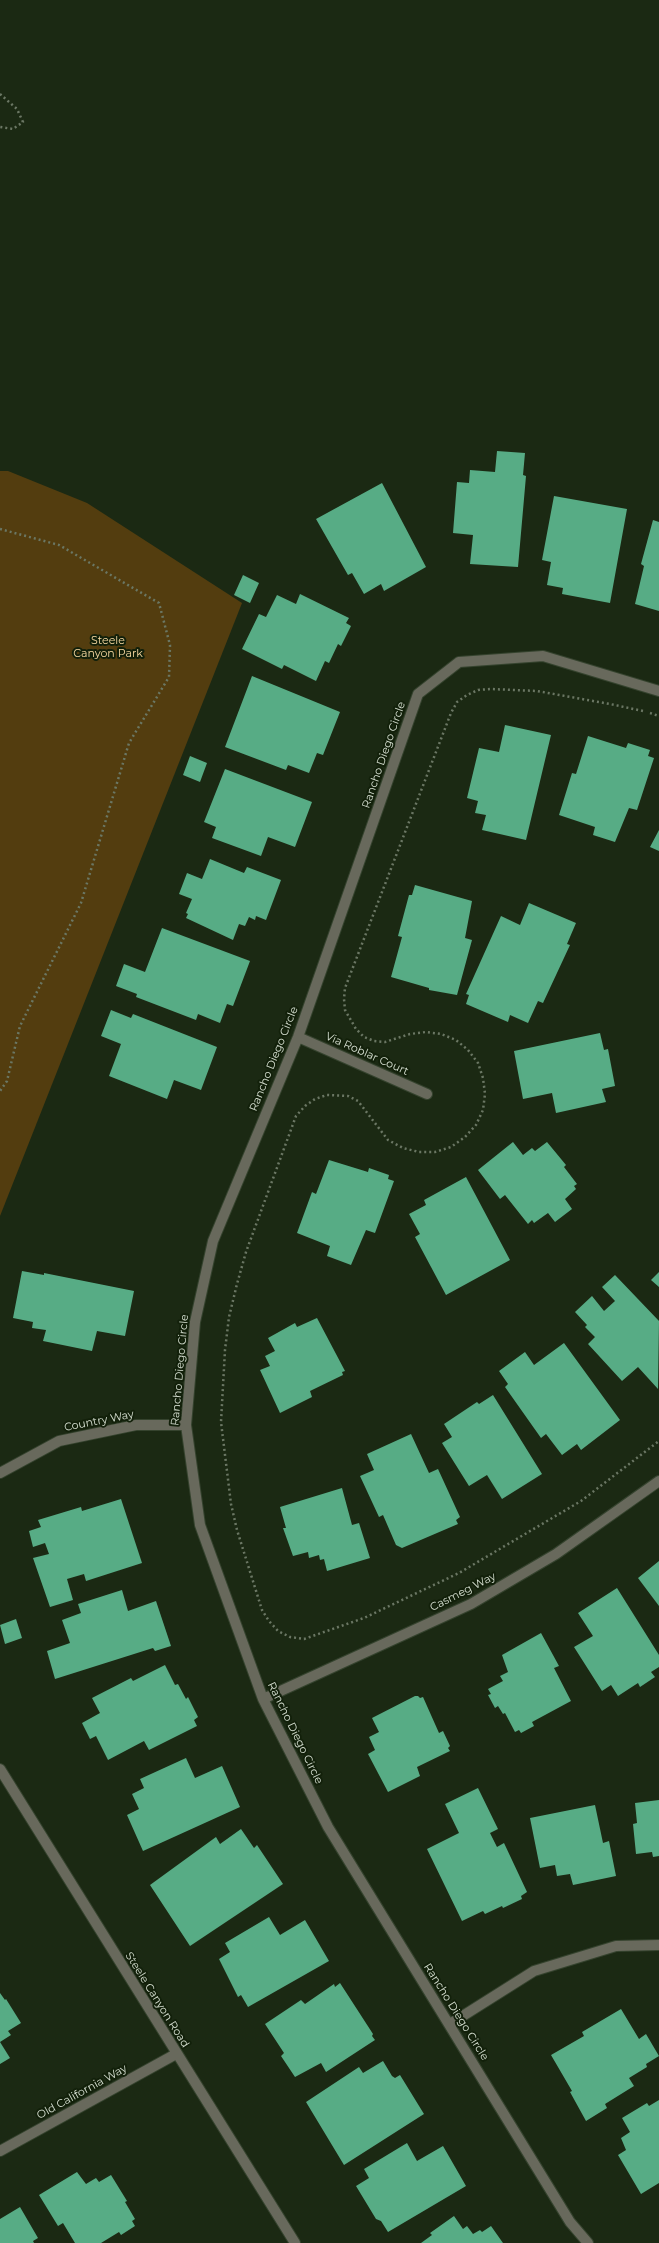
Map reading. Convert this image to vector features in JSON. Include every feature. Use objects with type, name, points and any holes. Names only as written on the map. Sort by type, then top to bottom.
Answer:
[{"type":"street","name":"Rancho Diego Circle","points":[[588,2243],[570,2222],[328,1827],[263,1699],[200,1525],[186,1425],[195,1322],[213,1241],[298,1037],[418,694],[459,662],[543,656],[659,691]]},
{"type":"street","name":"Via Roblar Court","points":[[298,1037],[427,1094]]},
{"type":"street","name":"Country Way","points":[[0,1473],[59,1441],[136,1425],[186,1425]]},
{"type":"street","name":"Casmeg Way","points":[[263,1699],[471,1604],[556,1554],[659,1481]]},
{"type":"street","name":"Steele Canyon Road","points":[[0,1769],[295,2243]]},
{"type":"street","points":[[450,2024],[534,1971],[616,1946],[659,1945]]},
{"type":"street","name":"Old California Way","points":[[0,2151],[176,2054]]},
{"type":"path","points":[[0,94],[17,109],[23,122],[13,129],[0,127]]},
{"type":"path","points":[[0,529],[59,545],[159,603],[170,645],[169,677],[129,743],[81,903],[20,1026],[7,1081],[0,1091]]},
{"type":"path","points":[[659,716],[610,704],[537,692],[491,689],[478,690],[457,702],[451,713],[348,981],[344,999],[345,1010],[356,1030],[374,1041],[385,1042],[410,1034],[426,1032],[441,1034],[456,1040],[468,1050],[478,1063],[483,1078],[485,1094],[483,1110],[476,1125],[465,1137],[451,1147],[435,1152],[419,1152],[403,1148],[388,1140],[358,1101],[348,1096],[327,1095],[315,1099],[305,1106],[296,1116],[246,1252],[229,1316],[225,1350],[221,1422],[226,1477],[232,1510],[262,1610],[269,1622],[278,1631],[290,1637],[304,1639],[364,1618],[458,1573],[581,1501],[659,1441]]},
{"type":"green space","name":"Steele Canyon Park","points":[[0,471],[8,471],[87,503],[242,603],[0,1216]]},
{"type":"building","points":[[497,451],[525,453],[523,475],[526,476],[518,567],[470,564],[473,535],[453,533],[457,482],[469,483],[470,470],[495,472]]},
{"type":"building","points":[[382,483],[426,567],[384,591],[381,584],[364,594],[352,573],[348,575],[316,519]]},
{"type":"building","points":[[554,496],[627,509],[610,603],[562,594],[563,588],[547,585],[551,562],[542,560]]},
{"type":"building","points":[[653,520],[659,522],[659,611],[635,604],[644,566],[641,564]]},
{"type":"building","points":[[243,575],[259,583],[250,603],[234,595]]},
{"type":"building","points":[[300,594],[349,618],[346,623],[351,626],[341,646],[338,644],[329,663],[325,661],[316,681],[284,665],[282,669],[242,649],[259,614],[266,617],[277,595],[296,604]]},
{"type":"building","points":[[252,676],[340,712],[323,755],[317,753],[309,773],[288,765],[286,770],[225,747]]},
{"type":"building","points":[[505,725],[551,735],[526,840],[482,830],[486,815],[475,813],[478,801],[467,798],[479,748],[499,752]]},
{"type":"building","points":[[588,736],[626,748],[628,743],[650,750],[648,756],[654,758],[637,810],[629,808],[615,842],[593,835],[595,827],[559,815],[572,773],[576,774]]},
{"type":"building","points":[[190,756],[207,763],[200,782],[183,775]]},
{"type":"building","points":[[225,769],[312,802],[295,847],[268,837],[261,856],[212,838],[216,827],[204,822]]},
{"type":"building","points":[[659,830],[659,851],[650,847]]},
{"type":"building","points":[[210,859],[244,873],[247,867],[281,880],[266,920],[256,916],[255,920],[249,917],[245,926],[239,924],[233,940],[186,918],[188,914],[186,913],[192,899],[179,894],[187,873],[202,879]]},
{"type":"building","points":[[415,885],[472,901],[465,938],[472,940],[457,995],[429,990],[429,988],[391,977],[402,937],[398,936],[409,895],[412,895]]},
{"type":"building","points":[[529,903],[576,923],[567,944],[570,945],[543,1003],[538,1001],[528,1023],[510,1015],[508,1022],[466,1004],[469,995],[466,994],[501,916],[520,925]]},
{"type":"building","points":[[162,928],[250,961],[233,1006],[227,1004],[220,1023],[198,1014],[196,1020],[136,997],[137,994],[116,986],[124,964],[145,972]]},
{"type":"building","points":[[111,1010],[131,1018],[133,1014],[217,1047],[201,1090],[174,1080],[167,1099],[109,1076],[121,1044],[101,1036]]},
{"type":"building","points":[[600,1033],[604,1050],[608,1049],[615,1086],[602,1089],[606,1102],[556,1113],[552,1093],[523,1099],[514,1051]]},
{"type":"building","points":[[513,1142],[523,1155],[532,1148],[535,1151],[547,1142],[566,1165],[564,1167],[577,1184],[574,1186],[576,1189],[565,1199],[572,1209],[555,1222],[548,1213],[534,1223],[532,1220],[528,1224],[505,1195],[500,1199],[478,1170]]},
{"type":"building","points":[[329,1160],[368,1172],[369,1168],[389,1175],[388,1179],[394,1181],[375,1233],[366,1230],[351,1265],[327,1256],[330,1246],[297,1233],[312,1192],[316,1194]]},
{"type":"building","points":[[466,1177],[510,1260],[446,1295],[415,1237],[420,1234],[409,1214],[426,1205],[424,1200]]},
{"type":"building","points":[[22,1271],[44,1275],[44,1273],[134,1291],[125,1336],[97,1331],[92,1351],[43,1341],[46,1330],[32,1328],[33,1322],[13,1318]]},
{"type":"building","points":[[659,1272],[659,1287],[651,1280]]},
{"type":"building","points":[[615,1275],[659,1321],[658,1389],[638,1367],[622,1381],[588,1344],[595,1337],[585,1327],[587,1325],[575,1312],[592,1296],[604,1311],[615,1301],[602,1287]]},
{"type":"building","points":[[317,1318],[345,1371],[342,1372],[343,1375],[310,1391],[312,1397],[280,1413],[260,1370],[270,1366],[265,1356],[275,1351],[268,1338],[295,1323],[297,1327]]},
{"type":"building","points":[[564,1343],[620,1420],[581,1450],[577,1444],[562,1455],[546,1434],[541,1438],[505,1387],[508,1384],[499,1371],[525,1352],[534,1365]]},
{"type":"building","points":[[493,1395],[542,1474],[502,1499],[487,1475],[469,1486],[442,1443],[452,1437],[444,1424],[477,1402],[479,1404]]},
{"type":"building","points":[[411,1434],[429,1473],[438,1469],[460,1517],[456,1520],[458,1524],[402,1548],[396,1545],[383,1515],[379,1517],[360,1476],[374,1470],[367,1454]]},
{"type":"building","points":[[342,1488],[352,1525],[359,1523],[370,1558],[327,1571],[324,1559],[320,1560],[319,1555],[309,1558],[308,1552],[293,1556],[283,1528],[286,1528],[280,1507]]},
{"type":"building","points":[[121,1499],[142,1563],[86,1581],[84,1574],[67,1579],[73,1600],[50,1607],[33,1558],[49,1554],[45,1543],[33,1547],[29,1531],[41,1527],[38,1520],[81,1507],[82,1511]]},
{"type":"building","points":[[659,1561],[659,1606],[638,1578]]},
{"type":"building","points":[[617,1588],[659,1655],[659,1667],[651,1672],[655,1677],[640,1687],[638,1683],[618,1696],[611,1685],[602,1691],[574,1647],[593,1636],[578,1613]]},
{"type":"building","points":[[122,1590],[128,1611],[156,1601],[171,1646],[155,1651],[153,1648],[55,1679],[47,1651],[70,1643],[62,1620],[81,1613],[78,1604]]},
{"type":"building","points":[[16,1619],[22,1638],[5,1644],[0,1625]]},
{"type":"building","points":[[541,1633],[559,1666],[554,1668],[571,1701],[532,1722],[534,1726],[521,1733],[519,1730],[515,1732],[505,1713],[503,1714],[498,1706],[495,1708],[488,1695],[491,1694],[488,1689],[503,1681],[500,1676],[508,1672],[502,1655]]},
{"type":"building","points":[[165,1665],[175,1685],[178,1684],[186,1699],[188,1697],[198,1717],[194,1720],[197,1726],[149,1750],[144,1741],[108,1760],[96,1736],[90,1739],[82,1723],[100,1713],[92,1698],[131,1678],[133,1681]]},
{"type":"building","points":[[415,1696],[420,1698],[423,1697],[439,1733],[443,1731],[450,1746],[448,1748],[450,1751],[417,1767],[420,1776],[388,1792],[368,1754],[375,1750],[369,1737],[379,1732],[372,1718]]},
{"type":"building","points":[[186,1758],[195,1778],[222,1766],[240,1807],[143,1851],[127,1815],[139,1809],[132,1794],[144,1788],[140,1779]]},
{"type":"building","points":[[478,1788],[498,1829],[490,1833],[497,1847],[504,1843],[527,1892],[521,1896],[522,1899],[503,1908],[502,1906],[485,1914],[483,1911],[462,1921],[427,1849],[459,1833],[445,1804]]},
{"type":"building","points":[[659,1800],[659,1856],[653,1857],[652,1852],[636,1854],[633,1824],[637,1823],[635,1803]]},
{"type":"building","points":[[595,1805],[603,1843],[609,1841],[616,1876],[573,1885],[570,1874],[557,1876],[555,1865],[540,1868],[530,1818]]},
{"type":"building","points":[[241,1829],[254,1848],[257,1845],[283,1884],[190,1946],[150,1885],[216,1837],[220,1844]]},
{"type":"building","points":[[269,1917],[280,1935],[305,1920],[329,1961],[248,2007],[241,1995],[238,1997],[219,1959],[230,1952],[225,1943]]},
{"type":"building","points":[[340,1983],[373,2034],[372,2036],[375,2040],[326,2072],[321,2063],[295,2077],[281,2056],[284,2053],[265,2024],[301,2000],[305,2004],[334,1984],[335,1987]]},
{"type":"building","points":[[0,1993],[5,2000],[6,1999],[21,2023],[8,2031],[11,2035],[0,2042]]},
{"type":"building","points":[[621,2009],[639,2039],[646,2034],[659,2056],[646,2064],[647,2067],[629,2078],[634,2086],[605,2104],[607,2108],[586,2121],[570,2092],[572,2091],[551,2055],[584,2036],[582,2032]]},
{"type":"building","points":[[0,2042],[10,2058],[0,2064]]},
{"type":"building","points":[[383,2061],[392,2076],[395,2078],[400,2075],[424,2114],[344,2165],[306,2102],[359,2067],[363,2073]]},
{"type":"building","points":[[659,2100],[659,2183],[641,2194],[618,2155],[626,2150],[621,2138],[630,2132],[622,2118],[647,2103],[649,2106]]},
{"type":"building","points":[[407,2143],[417,2161],[443,2146],[466,2186],[388,2232],[381,2221],[376,2219],[356,2186],[369,2178],[364,2169]]},
{"type":"building","points":[[77,2172],[86,2184],[96,2178],[99,2182],[111,2175],[127,2201],[125,2202],[135,2219],[132,2221],[135,2226],[121,2235],[119,2232],[101,2243],[75,2243],[63,2223],[58,2226],[39,2195]]},
{"type":"building","points":[[20,2207],[38,2238],[33,2241],[34,2243],[0,2243],[0,2219]]},
{"type":"building","points":[[454,2216],[463,2229],[467,2226],[473,2234],[480,2230],[482,2232],[491,2226],[503,2243],[421,2243],[432,2235],[430,2233]]}]
